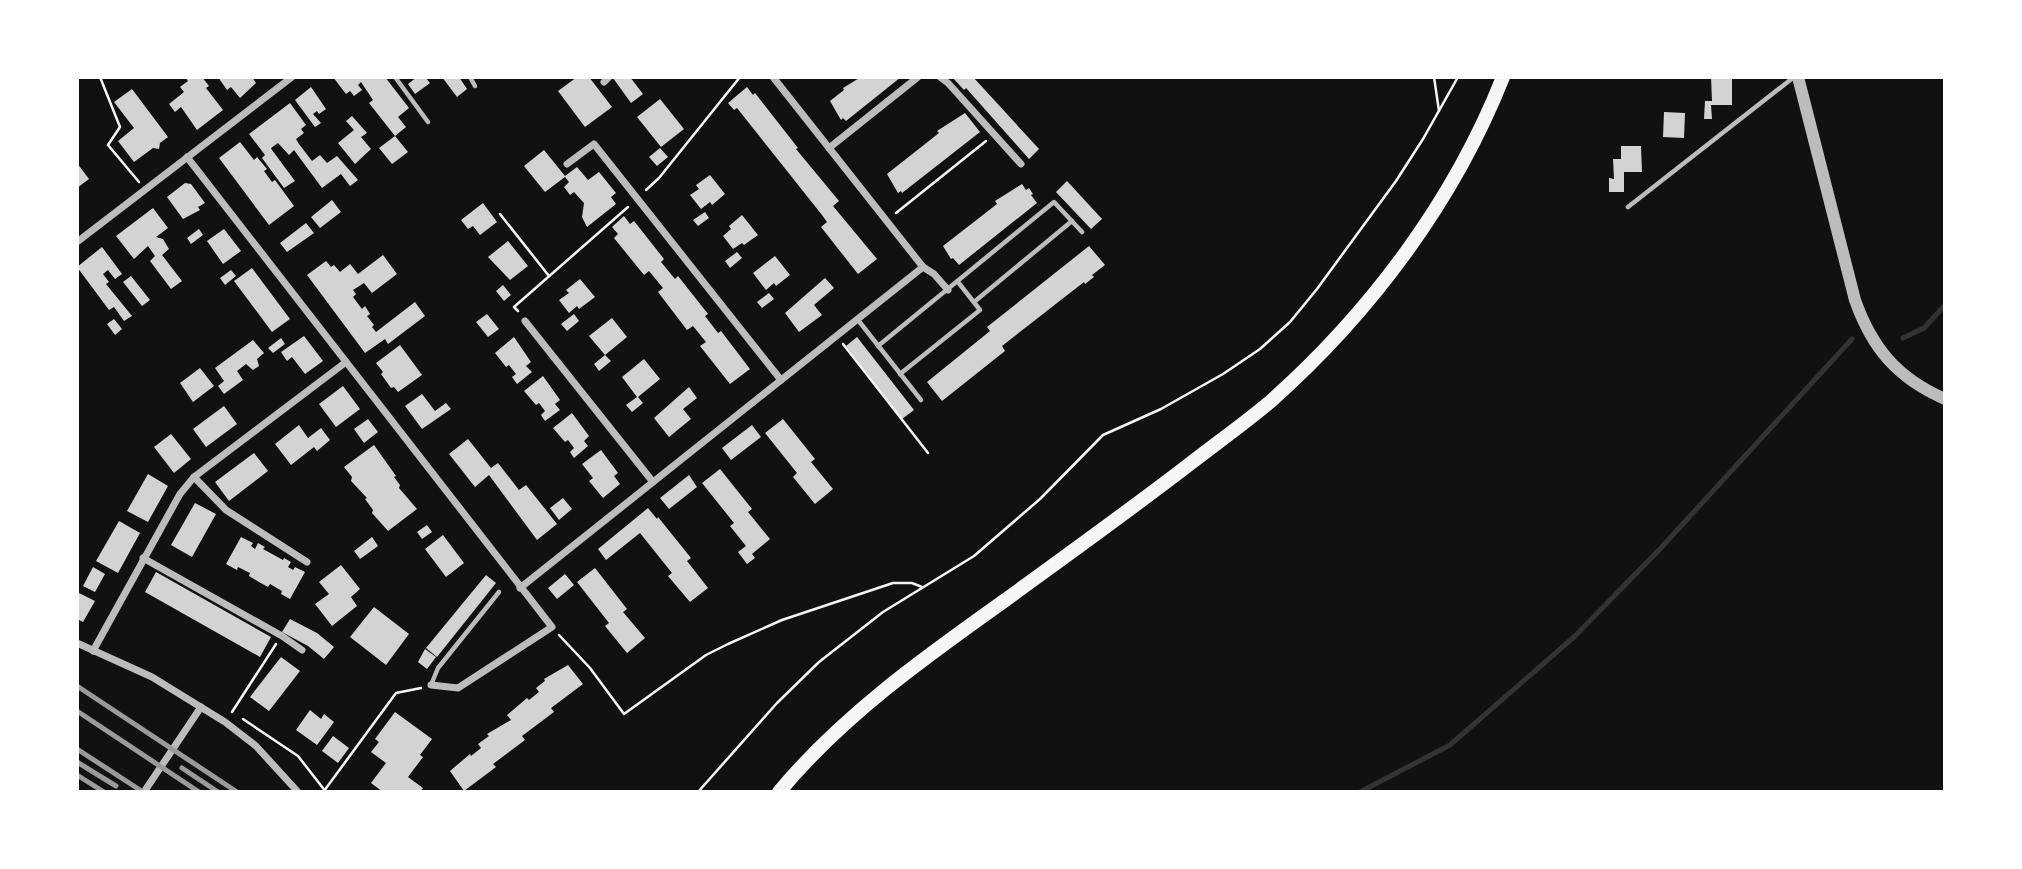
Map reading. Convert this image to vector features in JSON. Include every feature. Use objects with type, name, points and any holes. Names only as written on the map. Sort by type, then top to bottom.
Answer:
[{"type":"main road","points":[[779,792],[834,734],[891,684],[1173,477],[1270,401],[1309,365],[1359,312],[1412,243],[1471,146],[1503,77]]},
{"type":"street","points":[[77,242],[292,77]]},
{"type":"street","points":[[773,77],[923,267],[934,274],[948,290]]},
{"type":"street","points":[[828,148],[918,77]]},
{"type":"street","points":[[940,77],[1021,164]]},
{"type":"street","points":[[1796,77],[1863,322],[1874,343],[1889,362],[1922,387],[1945,398]]},
{"type":"street","points":[[567,164],[594,144],[781,380]]},
{"type":"street","points":[[187,157],[552,627],[458,688],[431,685]]},
{"type":"street","points":[[520,588],[923,267]]},
{"type":"street","points":[[525,321],[653,482]]},
{"type":"street","points":[[93,651],[180,494],[194,477],[346,362]]},
{"type":"street","points":[[194,477],[226,510],[307,562]]},
{"type":"street","points":[[143,558],[282,636],[302,650]]},
{"type":"street","points":[[77,643],[152,677],[201,707],[256,746],[298,792]]},
{"type":"street","points":[[144,792],[201,707]]},
{"type":"lane","points":[[395,77],[428,122]]},
{"type":"lane","points":[[470,77],[475,86]]},
{"type":"lane","points":[[1628,206],[1796,77]]},
{"type":"lane","points":[[878,346],[1054,202],[1082,232]]},
{"type":"lane","points":[[974,302],[1072,221]]},
{"type":"lane","points":[[900,374],[980,310],[958,282]]},
{"type":"lane","points":[[858,320],[921,400]]},
{"type":"lane","points":[[431,685],[438,668],[499,592]]},
{"type":"path","points":[[100,77],[120,127],[108,145],[145,190]]},
{"type":"path","points":[[1434,77],[1439,111]]},
{"type":"path","points":[[698,792],[777,703],[819,662],[883,612],[974,556],[1040,499],[1102,435],[1179,400],[1223,374],[1290,322],[1372,215],[1416,150],[1458,77]]},
{"type":"path","points":[[886,221],[995,134]]},
{"type":"path","points":[[500,214],[549,276]]},
{"type":"path","points":[[836,336],[928,453]]},
{"type":"path","points":[[552,627],[590,668],[624,714],[706,655],[782,620],[893,583],[912,583],[922,587]]},
{"type":"path","points":[[232,712],[282,636]]},
{"type":"path","points":[[325,791],[396,693],[431,685]]},
{"type":"building","points":[[185,77],[202,77],[209,86],[206,88],[223,110],[197,130],[181,107],[175,112],[169,104],[184,92],[180,87],[188,81]]},
{"type":"building","points":[[218,77],[252,77],[256,83],[240,98],[231,87],[227,90]]},
{"type":"building","points":[[333,77],[385,77],[409,108],[398,117],[406,127],[395,136],[369,103],[373,100],[361,82],[358,85],[362,90],[354,96],[350,91],[346,94]]},
{"type":"building","points":[[417,77],[425,77],[430,83],[415,94],[408,84]]},
{"type":"building","points":[[442,77],[459,77],[467,89],[457,97]]},
{"type":"building","points":[[577,77],[589,77],[612,107],[585,127],[558,91]]},
{"type":"building","points":[[630,77],[643,94],[631,103],[613,78]]},
{"type":"building","points":[[861,77],[901,77],[846,121],[843,118],[841,120],[830,101],[844,90],[843,88]]},
{"type":"building","points":[[952,77],[973,77],[1039,149],[1029,159],[966,88],[964,90]]},
{"type":"building","points":[[1711,77],[1732,77],[1732,105],[1711,105],[1712,119],[1704,119],[1705,101],[1712,101]]},
{"type":"building","points":[[311,87],[326,109],[319,114],[317,111],[313,114],[321,123],[315,127],[295,100]]},
{"type":"building","points":[[747,87],[753,95],[755,93],[839,201],[833,206],[877,259],[858,274],[821,227],[827,222],[822,215],[737,108],[734,110],[728,103]]},
{"type":"building","points":[[132,89],[168,137],[160,143],[159,149],[153,148],[134,162],[118,141],[134,128],[114,102]]},
{"type":"building","points":[[660,99],[684,129],[661,147],[637,117]]},
{"type":"building","points":[[290,103],[306,125],[301,129],[304,133],[296,139],[312,161],[320,155],[327,163],[337,156],[358,180],[350,186],[341,174],[322,188],[294,150],[289,155],[278,143],[271,148],[295,181],[284,188],[262,158],[265,155],[249,134]]},
{"type":"building","points":[[1664,112],[1685,113],[1684,138],[1663,137]]},
{"type":"building","points":[[965,113],[980,132],[902,193],[898,193],[887,174],[939,133],[937,131]]},
{"type":"building","points":[[352,116],[367,133],[361,137],[371,149],[355,164],[338,143],[354,130],[346,121]]},
{"type":"building","points":[[395,136],[408,152],[392,164],[379,148]]},
{"type":"building","points":[[240,142],[254,160],[257,157],[267,169],[264,171],[272,182],[275,180],[294,206],[269,225],[219,158]]},
{"type":"building","points":[[1621,146],[1641,146],[1642,172],[1624,172],[1624,192],[1609,192],[1609,178],[1614,179],[1613,159],[1621,159]]},
{"type":"building","points":[[660,148],[668,157],[657,166],[649,157]]},
{"type":"building","points":[[544,150],[565,176],[577,167],[588,180],[599,172],[616,193],[611,197],[616,204],[587,227],[582,217],[584,203],[574,192],[570,195],[564,187],[569,182],[565,177],[545,192],[524,166]]},
{"type":"building","points":[[77,163],[89,179],[77,188]]},
{"type":"building","points":[[710,175],[725,194],[712,205],[710,202],[701,209],[690,195],[699,189],[696,185]]},
{"type":"building","points":[[1067,181],[1102,219],[1091,229],[1056,192]]},
{"type":"building","points":[[185,183],[191,184],[205,203],[198,207],[200,210],[183,219],[167,197]]},
{"type":"building","points":[[1022,184],[1026,190],[1029,188],[1037,203],[959,265],[951,259],[943,246],[997,204],[995,201]]},
{"type":"building","points":[[332,200],[341,212],[320,228],[311,217]]},
{"type":"building","points":[[483,203],[497,222],[480,235],[473,226],[468,229],[461,220]]},
{"type":"building","points":[[153,208],[168,228],[156,237],[163,239],[169,249],[162,255],[182,281],[171,289],[150,261],[155,256],[148,246],[134,259],[116,236]]},
{"type":"building","points":[[705,212],[709,218],[698,226],[693,220]]},
{"type":"building","points":[[742,215],[758,235],[733,249],[723,236],[731,229],[729,226]]},
{"type":"building","points":[[624,216],[630,224],[634,221],[664,259],[661,262],[675,279],[678,276],[708,314],[705,316],[718,333],[721,331],[750,369],[730,384],[700,346],[706,342],[693,326],[687,330],[658,292],[663,288],[649,271],[644,275],[614,238],[618,234],[612,227]]},
{"type":"building","points":[[306,223],[314,233],[287,252],[280,243]]},
{"type":"building","points":[[199,229],[203,235],[191,244],[187,238]]},
{"type":"building","points":[[224,229],[241,251],[223,264],[207,241]]},
{"type":"building","points":[[508,241],[528,266],[510,280],[488,257]]},
{"type":"building","points":[[1089,246],[1105,265],[1092,275],[1094,277],[1002,346],[1005,351],[942,401],[927,382],[990,331],[987,327]]},
{"type":"building","points":[[102,247],[122,274],[115,279],[108,270],[103,274],[109,282],[106,284],[132,316],[124,321],[114,307],[109,310],[77,267]]},
{"type":"building","points":[[737,252],[742,258],[730,268],[725,261]]},
{"type":"building","points":[[383,255],[397,274],[372,293],[364,283],[353,290],[356,294],[353,297],[362,309],[365,306],[370,314],[367,316],[374,325],[372,327],[376,332],[415,302],[425,316],[388,344],[385,339],[365,353],[307,275],[326,261],[340,272],[350,264],[358,274]]},
{"type":"building","points":[[775,256],[790,275],[766,290],[753,273]]},
{"type":"building","points":[[252,268],[290,319],[272,332],[234,281]]},
{"type":"building","points":[[231,270],[236,276],[225,285],[220,278]]},
{"type":"building","points":[[131,276],[150,300],[142,306],[123,282]]},
{"type":"building","points":[[825,278],[834,288],[814,305],[822,315],[799,332],[785,313]]},
{"type":"building","points":[[580,279],[595,297],[569,313],[559,300],[569,293],[566,290]]},
{"type":"building","points":[[503,285],[511,295],[504,301],[496,291]]},
{"type":"building","points":[[769,293],[774,299],[762,308],[757,302]]},
{"type":"building","points":[[487,314],[499,329],[488,337],[476,322]]},
{"type":"building","points":[[574,314],[579,321],[567,331],[561,324]]},
{"type":"building","points":[[612,318],[627,337],[605,355],[589,336]]},
{"type":"building","points":[[114,319],[122,329],[115,335],[107,324]]},
{"type":"building","points":[[304,336],[323,361],[305,374],[292,357],[287,361],[281,352]]},
{"type":"building","points":[[514,337],[531,362],[526,366],[532,372],[517,384],[512,377],[516,374],[509,365],[506,367],[495,353]]},
{"type":"building","points":[[857,337],[914,410],[902,419],[846,346]]},
{"type":"building","points":[[281,338],[285,344],[273,353],[268,348]]},
{"type":"building","points":[[253,340],[264,353],[257,359],[259,366],[253,370],[246,364],[237,371],[243,380],[224,394],[218,386],[224,381],[215,368]]},
{"type":"building","points":[[400,345],[422,375],[398,392],[394,387],[391,388],[376,363]]},
{"type":"building","points":[[605,355],[611,361],[599,371],[594,364]]},
{"type":"building","points":[[644,359],[660,379],[638,397],[643,403],[632,412],[626,405],[637,397],[622,377]]},
{"type":"building","points":[[200,368],[214,386],[193,402],[180,383]]},
{"type":"building","points":[[543,376],[560,400],[555,404],[560,410],[545,421],[541,415],[545,411],[524,391]]},
{"type":"building","points":[[343,386],[360,409],[336,427],[319,404]]},
{"type":"building","points":[[689,387],[697,398],[683,409],[691,419],[669,437],[654,418]]},
{"type":"building","points":[[422,394],[435,411],[446,403],[451,409],[422,429],[405,406]]},
{"type":"building","points":[[224,406],[237,424],[206,447],[193,429]]},
{"type":"building","points":[[572,413],[589,436],[584,441],[588,446],[574,458],[570,452],[574,448],[553,428]]},
{"type":"building","points":[[368,419],[378,432],[364,443],[354,429]]},
{"type":"building","points":[[783,419],[815,459],[811,462],[833,489],[815,504],[793,477],[797,473],[765,433]]},
{"type":"building","points":[[299,425],[308,438],[321,428],[330,440],[317,451],[314,447],[291,465],[275,444]]},
{"type":"building","points":[[752,425],[761,437],[731,460],[722,448]]},
{"type":"building","points":[[171,434],[191,459],[174,473],[154,447]]},
{"type":"building","points":[[468,439],[491,468],[498,463],[519,490],[526,485],[557,524],[537,540],[489,475],[475,487],[449,454]]},
{"type":"building","points":[[374,445],[396,476],[394,477],[400,485],[399,488],[417,509],[388,531],[372,513],[373,510],[365,499],[367,498],[351,481],[352,477],[344,467]]},
{"type":"building","points":[[601,450],[618,473],[614,476],[620,484],[603,498],[589,481],[593,478],[582,464]]},
{"type":"building","points":[[254,453],[268,471],[229,501],[215,482]]},
{"type":"building","points":[[720,469],[752,509],[748,512],[770,539],[752,554],[755,558],[747,564],[738,552],[746,546],[730,526],[734,523],[702,483]]},
{"type":"building","points":[[148,474],[168,486],[148,522],[127,511]]},
{"type":"building","points":[[689,475],[697,487],[669,509],[660,498]]},
{"type":"building","points":[[563,498],[572,509],[559,520],[550,508]]},
{"type":"building","points":[[195,503],[216,514],[192,557],[171,545]]},
{"type":"building","points":[[648,508],[691,558],[687,561],[708,588],[690,602],[668,576],[672,573],[640,533],[606,560],[598,549]]},
{"type":"building","points":[[119,521],[140,533],[118,573],[96,561]]},
{"type":"building","points":[[427,525],[432,532],[422,539],[417,532]]},
{"type":"building","points":[[443,535],[464,563],[446,577],[425,549]]},
{"type":"building","points":[[241,537],[253,543],[251,546],[255,549],[258,543],[265,547],[263,549],[291,562],[288,567],[293,570],[295,567],[305,572],[290,599],[270,584],[268,587],[249,576],[250,573],[226,564]]},
{"type":"building","points":[[372,537],[378,546],[360,559],[354,551]]},
{"type":"building","points":[[341,565],[360,589],[351,597],[357,606],[332,626],[315,604],[329,594],[319,582]]},
{"type":"building","points":[[93,567],[105,574],[95,592],[83,586]]},
{"type":"building","points":[[595,568],[627,609],[623,612],[645,638],[627,653],[605,626],[609,623],[577,582]]},
{"type":"building","points":[[156,572],[271,637],[260,657],[145,592]]},
{"type":"building","points":[[565,574],[574,585],[557,599],[548,588]]},
{"type":"building","points":[[486,575],[496,583],[437,657],[426,648]]},
{"type":"building","points":[[77,592],[95,601],[83,622],[77,619]]},
{"type":"building","points":[[374,607],[409,634],[386,665],[350,637]]},
{"type":"building","points":[[290,619],[317,633],[334,647],[324,659],[308,646],[282,632]]},
{"type":"building","points":[[425,649],[436,657],[427,669],[418,662]]},
{"type":"building","points":[[281,657],[300,671],[269,711],[250,697]]},
{"type":"building","points":[[568,665],[583,684],[551,708],[554,712],[522,736],[525,740],[493,764],[496,767],[464,791],[450,771],[481,748],[478,744],[489,736],[487,734],[511,720],[507,715],[527,698],[529,700],[539,692],[536,688],[544,679]]},
{"type":"building","points":[[310,710],[321,719],[324,714],[334,722],[317,745],[296,730]]},
{"type":"building","points":[[395,712],[432,739],[408,777],[423,788],[420,792],[383,792],[371,783],[386,763],[371,752],[379,742],[375,739]]},
{"type":"building","points":[[333,736],[349,748],[338,763],[322,751]]},
{"type":"waterway","points":[[1903,338],[1924,328],[1945,305]]},
{"type":"waterway","points":[[1360,792],[1450,745],[1574,637],[1659,550],[1852,339]]},
{"type":"railway","points":[[77,686],[237,792]]},
{"type":"railway","points":[[77,711],[199,792]]},
{"type":"railway","points":[[77,749],[143,792]]},
{"type":"railway","points":[[77,762],[116,786]]},
{"type":"railway","points":[[182,768],[218,792]]},
{"type":"railway","points":[[77,775],[104,792]]}]
